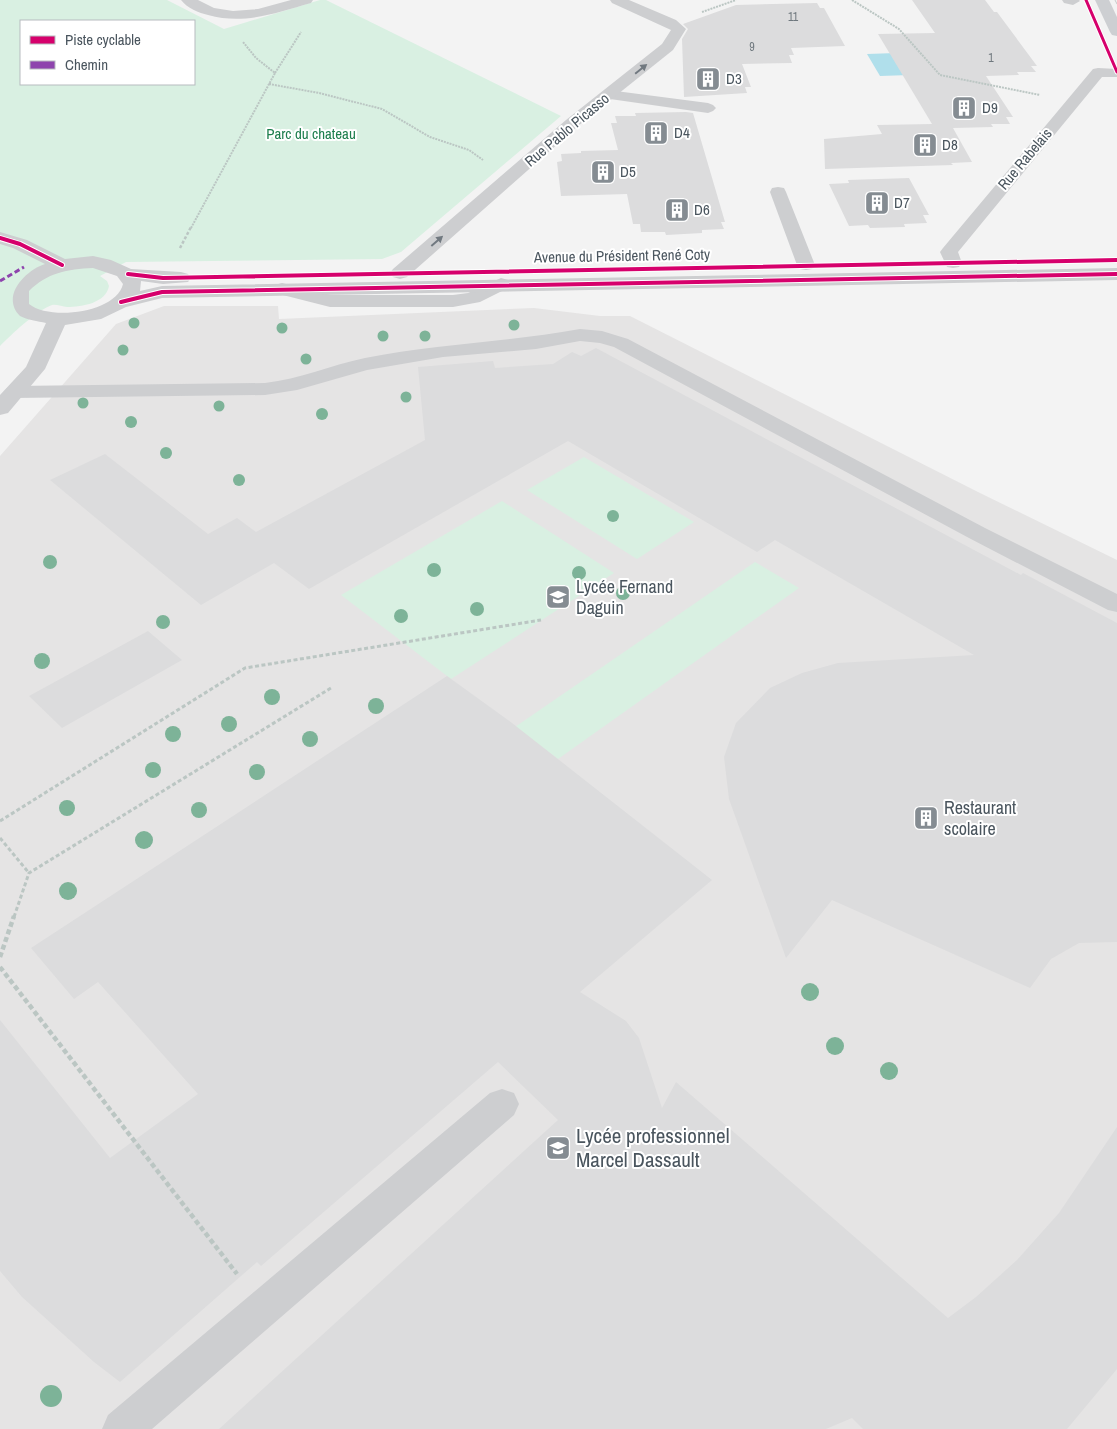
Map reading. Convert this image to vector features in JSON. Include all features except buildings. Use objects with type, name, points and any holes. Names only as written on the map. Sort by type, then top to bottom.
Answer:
[{"type":"main road","points":[[1102,0],[1117,32]]},
{"type":"street","points":[[188,0],[209,11],[231,16],[256,14],[306,0]]},
{"type":"street","name":"Rue Pablo Picasso","points":[[400,273],[572,123],[668,47],[679,29],[671,23],[617,0]]},
{"type":"street","points":[[0,238],[20,244],[62,265]]},
{"type":"street","points":[[0,255],[24,267],[27,281],[20,288],[18,303],[24,309],[44,318],[58,319],[35,369],[7,400]]},
{"type":"street","name":"Avenue du Président René Coty","points":[[27,281],[36,274],[62,265],[78,263],[108,264],[128,274],[163,278],[1117,260]]},
{"type":"street","points":[[121,302],[128,295],[132,287],[132,280],[128,274]]},
{"type":"street","name":"Avenue du Président René Coty","points":[[58,319],[93,314],[121,302],[162,292],[501,284],[1117,274]]},
{"type":"lane","name":"Rue Rabelais","points":[[953,263],[949,252],[1098,72],[1117,73]]},
{"type":"lane","points":[[608,95],[708,108]]},
{"type":"lane","points":[[778,192],[806,265]]},
{"type":"lane","points":[[7,400],[265,389],[290,386],[364,364],[443,351],[536,343],[580,335],[602,337],[621,343],[977,533],[1117,604]]},
{"type":"lane","points":[[122,1429],[502,1104]]},
{"type":"path","points":[[163,278],[275,74],[306,24],[306,0]]},
{"type":"path","points":[[852,0],[899,29],[940,75],[1074,101]]},
{"type":"path","points":[[231,16],[230,26],[256,58],[275,74]]},
{"type":"path","points":[[270,84],[320,93],[382,109],[430,137],[469,150],[509,179]]},
{"type":"path","points":[[0,821],[245,668],[541,620]]},
{"type":"path","points":[[0,957],[29,873],[331,688]]},
{"type":"path","points":[[0,838],[29,873]]},
{"type":"path","points":[[0,967],[264,1308]]},
{"type":"shaded area","name":"Lycée professionnel Marcel Dassault","points":[[164,306],[278,306],[279,319],[534,308],[600,316],[630,316],[1117,560],[1117,1429],[0,1429],[0,456],[116,324]]},
{"type":"green space","name":"Parc du chateau","points":[[0,0],[167,0],[224,29],[320,0],[326,0],[561,116],[401,252],[382,259],[126,262],[100,276],[107,281],[109,286],[107,292],[98,300],[79,306],[52,305],[24,323],[0,346]]},
{"type":"green space","points":[[584,457],[694,522],[637,559],[527,490]]},
{"type":"green space","points":[[502,501],[614,573],[451,679],[341,595]]},
{"type":"green space","points":[[755,562],[799,588],[558,759],[515,727]]},
{"type":"water","points":[[896,53],[910,75],[880,76],[867,54]]},
{"type":"tram line","points":[[1115,0],[1117,4]]},
{"type":"marked path","points":[[0,281],[24,267]]},
{"type":"cycle path","points":[[1086,0],[1117,72]]},
{"type":"cycle path","points":[[0,238],[20,244],[62,265]]},
{"type":"cycle path","points":[[128,274],[163,278],[1117,260]]},
{"type":"cycle path","points":[[121,302],[162,292],[1117,274]]},
{"type":"place","name":"D3","points":[[708,79]]},
{"type":"place","name":"D9","points":[[964,108]]},
{"type":"place","name":"D4","points":[[656,133]]},
{"type":"place","name":"D8","points":[[925,145]]},
{"type":"place","name":"D5","points":[[603,172]]},
{"type":"place","name":"D7","points":[[877,203]]},
{"type":"place","name":"D6","points":[[677,210]]},
{"type":"place","name":"Lycée Fernand Daguin","points":[[558,597]]},
{"type":"place","name":"Restaurant scolaire","points":[[926,818]]},
{"type":"place","name":"Lycée professionnel Marcel Dassault","points":[[558,1148]]}]
